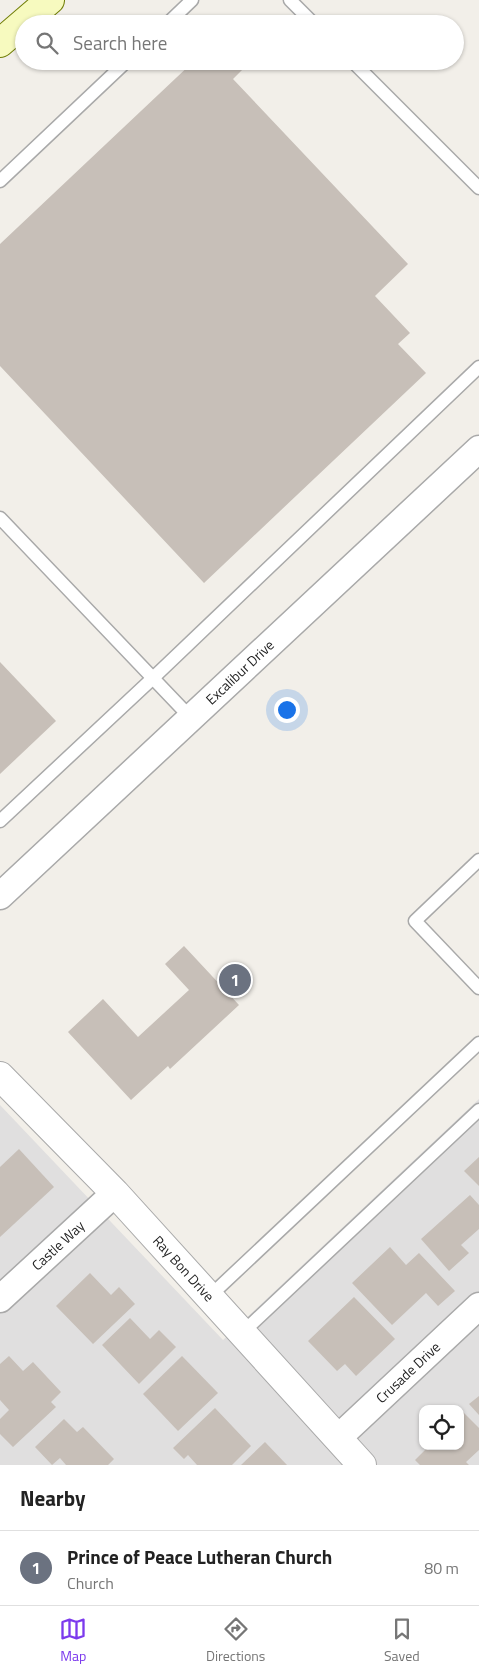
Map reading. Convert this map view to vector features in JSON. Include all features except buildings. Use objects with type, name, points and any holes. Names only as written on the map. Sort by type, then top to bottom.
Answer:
[{"type":"main road","points":[[33,15],[50,0]]},
{"type":"main road","points":[[0,43],[15,30]]},
{"type":"street","name":"Excalibur Drive","points":[[0,896],[479,449]]},
{"type":"street","name":"Ray Bon Drive","points":[[0,1076],[115,1193],[362,1465]]},
{"type":"street","name":"Castle Way","points":[[0,1299],[115,1193]]},
{"type":"street","name":"Crusade Drive","points":[[338,1438],[479,1306]]},
{"type":"lane","points":[[176,15],[192,0]]},
{"type":"lane","points":[[290,0],[305,15]]},
{"type":"lane","points":[[0,181],[117,70]]},
{"type":"lane","points":[[361,70],[479,188]]},
{"type":"lane","points":[[0,821],[479,368]]},
{"type":"lane","points":[[0,518],[190,718]]},
{"type":"lane","points":[[479,860],[415,921],[479,988]]},
{"type":"lane","points":[[210,1296],[479,1043]]},
{"type":"lane","points":[[242,1333],[479,1110]]},
{"type":"shaded area","points":[[479,1099],[479,1465],[0,1465],[0,1105],[223,1340]]},
{"type":"place","name":"Prince of Peace Lutheran Church","points":[[235,980]]}]
